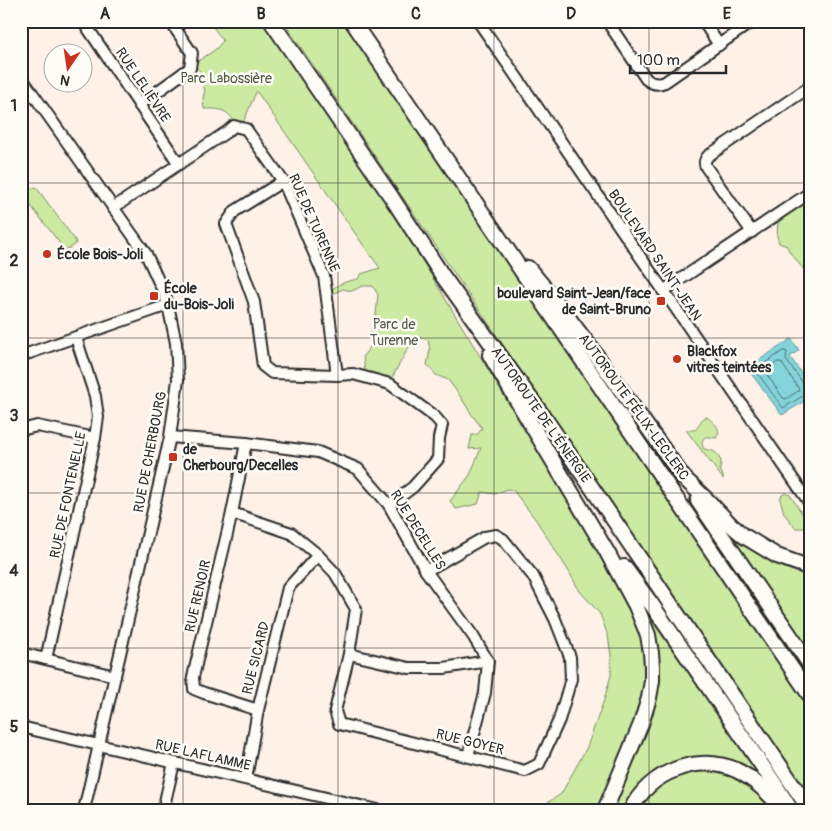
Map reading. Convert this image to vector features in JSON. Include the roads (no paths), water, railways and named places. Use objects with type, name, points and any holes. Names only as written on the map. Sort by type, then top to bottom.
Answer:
[{"type":"highway","name":"AUTOROUTE DE L'ÉNERGIE","points":[[272,21],[442,275],[548,423],[810,810]]},
{"type":"highway","points":[[352,21],[811,696]]},
{"type":"highway","name":"AUTOROUTE FÉLIX-LECLERC","points":[[484,216],[554,299],[683,477],[731,525],[750,540],[777,556],[811,568]]},
{"type":"highway","points":[[442,275],[591,525],[640,613],[648,635],[652,659],[652,681],[647,706],[605,810]]},
{"type":"highway","points":[[683,477],[811,666]]},
{"type":"highway","points":[[591,525],[652,605],[790,810]]},
{"type":"highway","points":[[631,810],[641,794],[652,782],[661,776],[677,768],[701,764],[724,767],[743,774],[765,790],[783,810]]},
{"type":"street","name":"RUE LELIÈVRE","points":[[83,21],[180,164]]},
{"type":"street","points":[[139,104],[190,68],[192,53],[170,21]]},
{"type":"street","name":"BOULEVARD SAINT-JEAN","points":[[478,21],[811,505]]},
{"type":"street","points":[[607,21],[646,79],[655,84],[665,82],[753,21]]},
{"type":"street","points":[[703,21],[719,45]]},
{"type":"street","name":"RUE DE CHERBOURG","points":[[21,77],[146,254],[164,293],[176,343],[178,380],[170,437],[84,810]]},
{"type":"street","points":[[752,232],[706,167],[706,158],[811,86]]},
{"type":"street","name":"RUE DE TURENNE","points":[[113,208],[234,126],[246,129],[283,181],[324,276],[337,375]]},
{"type":"street","points":[[283,181],[235,211],[226,224],[254,302],[263,366],[272,373],[353,374],[390,384],[435,417],[442,426],[439,438],[438,459],[413,487],[389,505]]},
{"type":"street","points":[[663,291],[811,192]]},
{"type":"street","points":[[21,356],[168,305]]},
{"type":"street","name":"RUE DE FONTENELLE","points":[[46,659],[98,417],[95,396],[76,338]]},
{"type":"street","points":[[21,430],[37,426],[95,438]]},
{"type":"street","name":"RUE DECELLES","points":[[170,437],[246,443],[318,452],[358,469],[389,505],[426,571],[473,636],[488,661]]},
{"type":"street","name":"RUE RENOIR","points":[[246,443],[232,513],[193,677],[194,689],[204,694],[258,710]]},
{"type":"street","name":"RUE GOYER","points":[[232,513],[291,533],[318,555],[335,574],[356,609],[349,654],[334,712],[340,724],[524,770],[539,764],[559,720],[571,680],[570,657],[555,618],[533,576],[503,540],[496,535],[485,537],[426,571]]},
{"type":"street","name":"RUE SICARD","points":[[246,779],[258,710],[288,588],[318,555]]},
{"type":"street","points":[[21,654],[115,676]]},
{"type":"street","points":[[349,654],[409,668],[444,668],[488,661],[486,694],[468,756]]},
{"type":"street","name":"RUE LAFLAMME","points":[[22,729],[378,810]]},
{"type":"street","points":[[163,810],[174,763]]},
{"type":"water","points":[[791,339],[799,350],[790,357],[807,381],[811,379],[811,397],[782,415],[747,368]]},
{"type":"place","name":"École Bois-Joli","points":[[47,254]]},
{"type":"place","name":"École du-Bois-Joli","points":[[154,296]]},
{"type":"place","name":"boulevard Saint-Jean/face de Saint-Bruno","points":[[661,301]]},
{"type":"place","name":"Blackfox vitres teintées","points":[[677,359]]},
{"type":"place","name":"de Cherbourg/Decelles","points":[[173,457]]},
{"type":"park label","name":"Parc Labossière","points":[[226,78]]},
{"type":"park label","name":"Parc de Turenne","points":[[394,332]]}]
